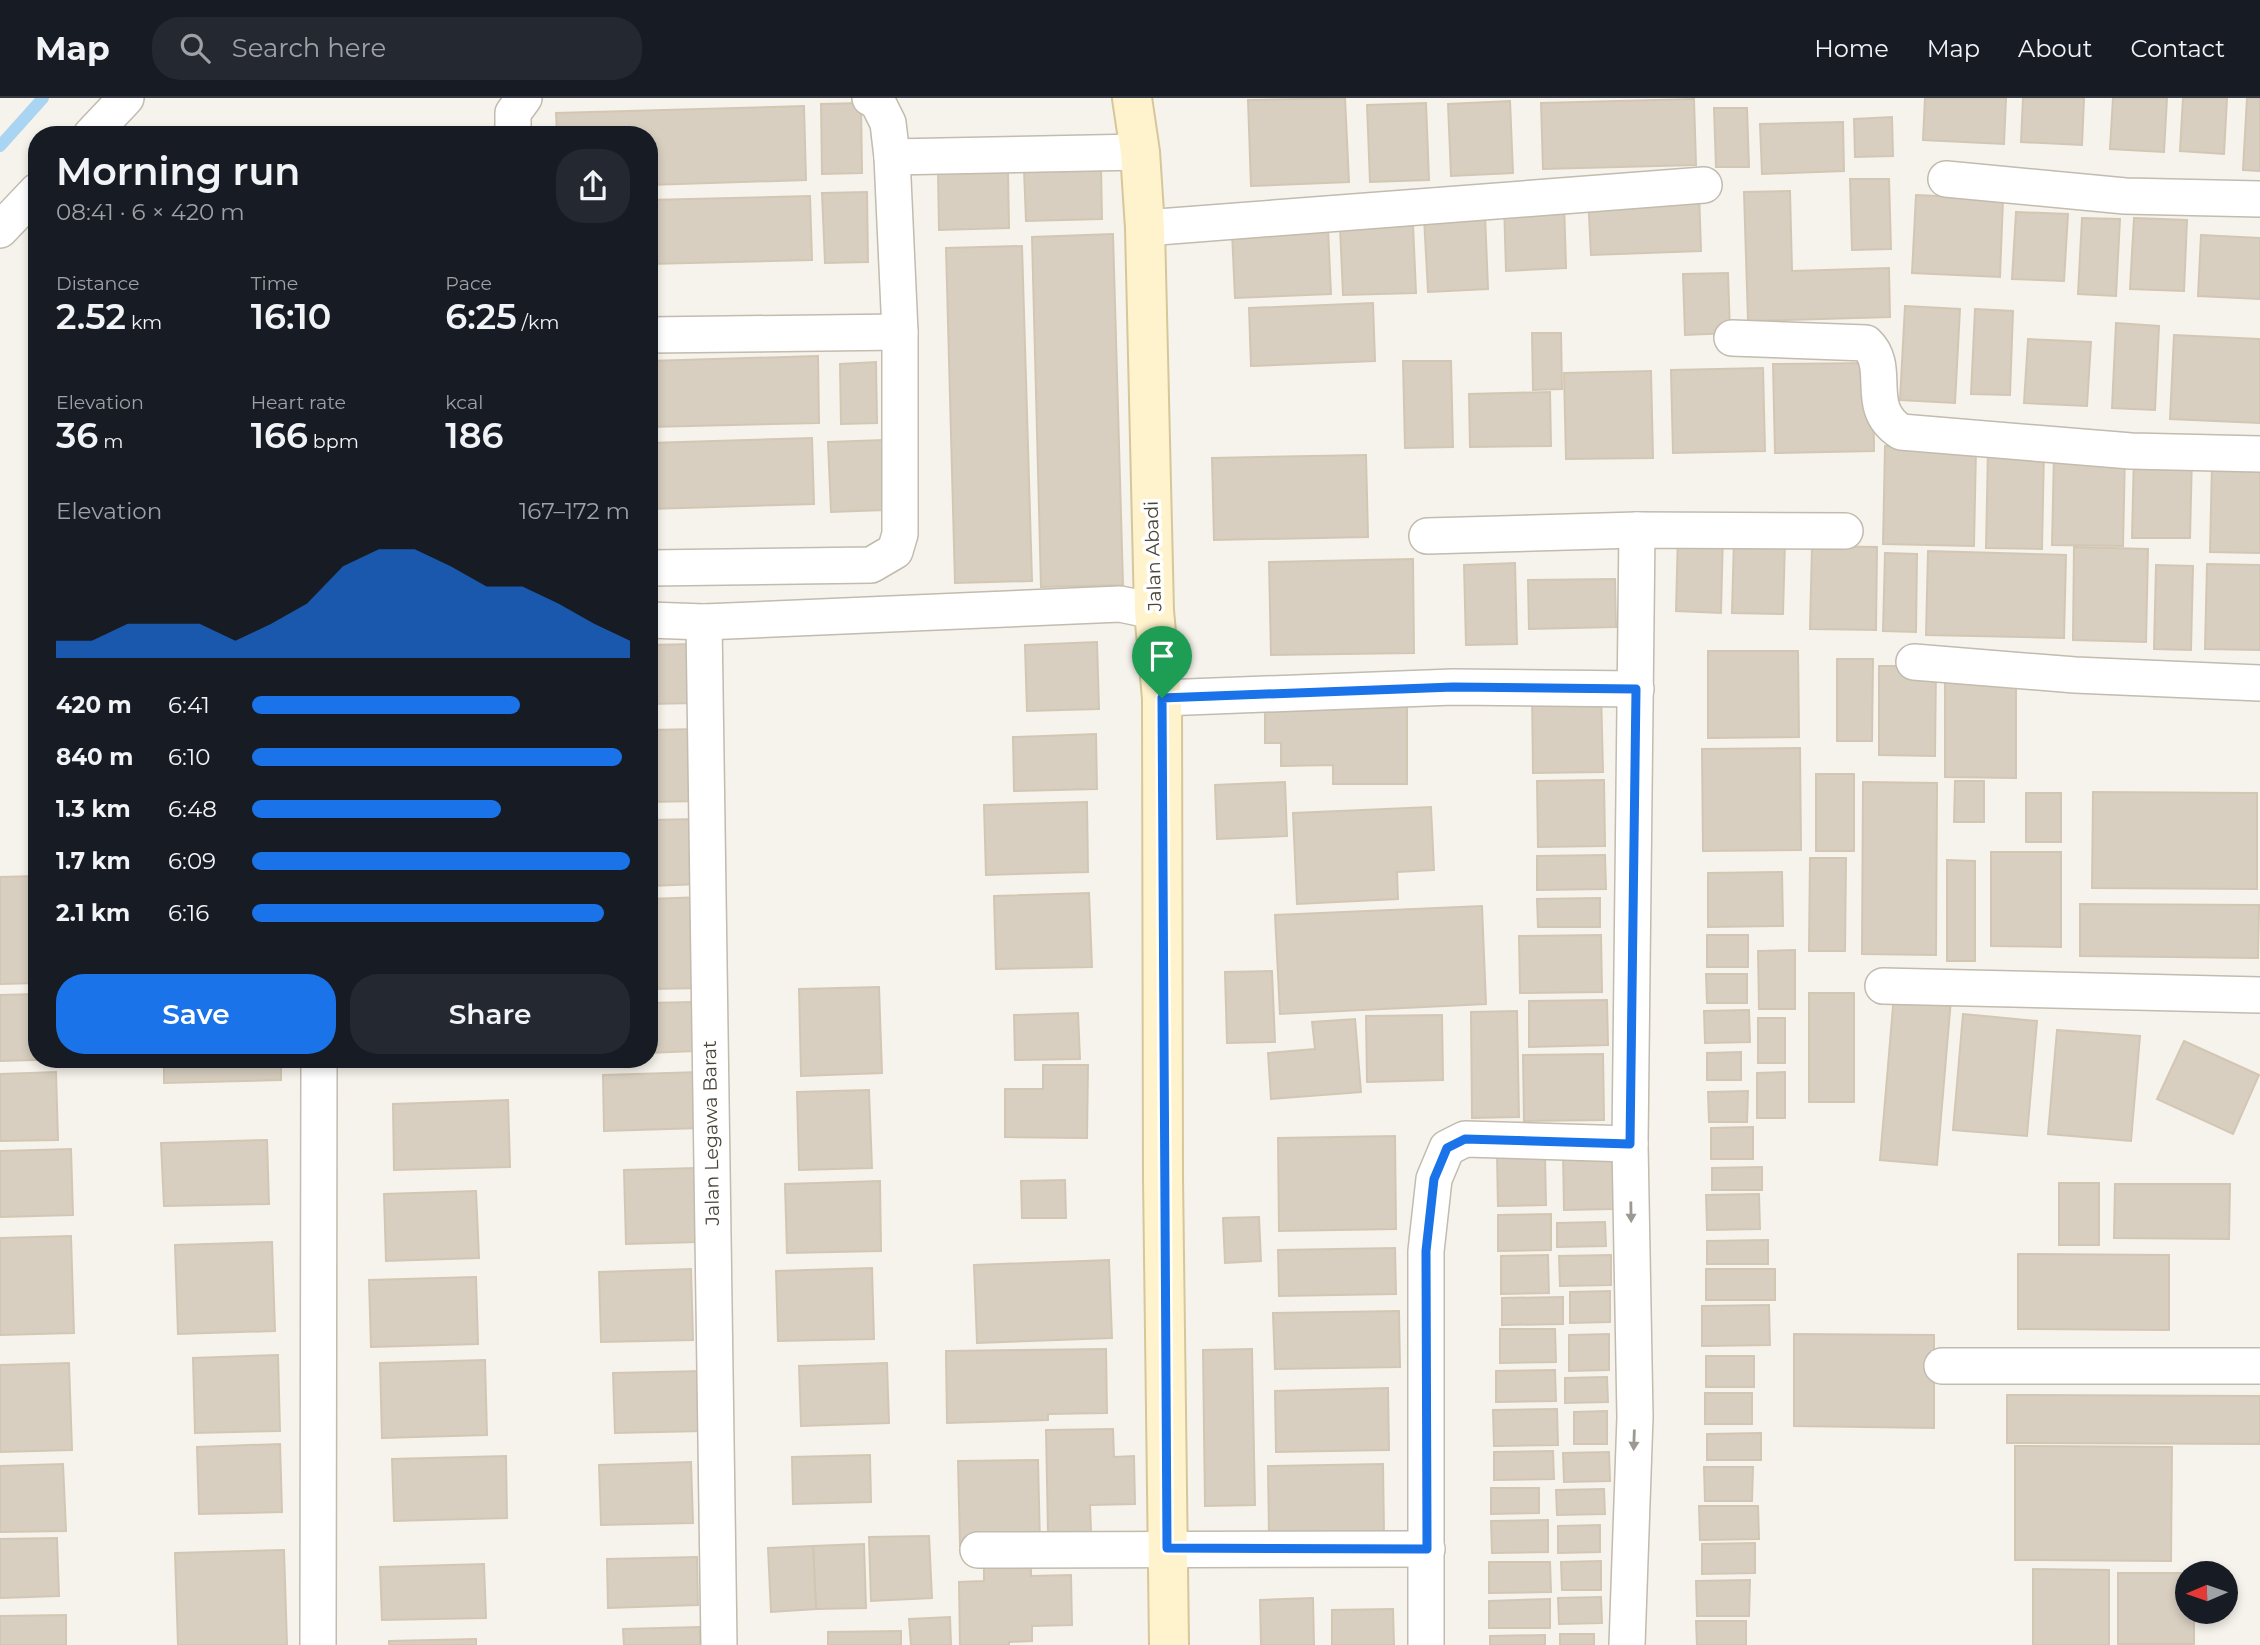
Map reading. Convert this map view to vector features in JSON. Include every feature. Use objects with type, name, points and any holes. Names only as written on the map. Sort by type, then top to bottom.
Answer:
[{"type":"street","points":[[100,126],[126,98]]},
{"type":"street","points":[[513,126],[513,113],[524,98]]},
{"type":"street","points":[[658,568],[871,565],[895,551],[900,534],[900,332],[892,156],[888,123],[877,101],[870,98]]},
{"type":"street","name":"Jalan Abadi","points":[[1132,98],[1140,152],[1145,228],[1154,611],[1162,698],[1169,1645]]},
{"type":"street","points":[[892,156],[1140,152]]},
{"type":"street","points":[[1946,179],[2125,196],[2260,199]]},
{"type":"street","points":[[1145,228],[1704,184]]},
{"type":"street","points":[[0,230],[28,200]]},
{"type":"street","points":[[658,335],[900,332]]},
{"type":"street","points":[[1732,338],[1866,343],[1872,349],[1876,364],[1881,411],[1888,424],[1901,432],[2131,452],[2260,454]]},
{"type":"street","points":[[1627,1645],[1635,1417],[1630,1144],[1637,530]]},
{"type":"street","points":[[1427,536],[1637,530],[1845,531]]},
{"type":"street","points":[[658,620],[704,622],[1120,604],[1154,611]]},
{"type":"street","name":"Jalan Legawa Barat","points":[[704,622],[719,1645]]},
{"type":"street","points":[[1914,662],[2075,675],[2260,683]]},
{"type":"street","points":[[1162,698],[1453,687],[1636,689]]},
{"type":"street","points":[[1883,986],[2260,995]]},
{"type":"street","points":[[318,1645],[319,1068]]},
{"type":"street","points":[[1426,1645],[1426,1251],[1434,1179],[1447,1148],[1465,1139],[1630,1144]]},
{"type":"street","points":[[1942,1366],[2260,1366]]},
{"type":"street","points":[[978,1549],[1427,1549]]},
{"type":"building","points":[[1345,98],[1349,182],[1251,186],[1248,100]]},
{"type":"building","points":[[1925,98],[2006,98],[2004,144],[1923,140]]},
{"type":"building","points":[[2023,98],[2084,98],[2082,145],[2021,142]]},
{"type":"building","points":[[2113,98],[2167,98],[2164,152],[2110,149]]},
{"type":"building","points":[[2183,98],[2227,98],[2224,154],[2180,151]]},
{"type":"building","points":[[2247,98],[2260,98],[2260,171],[2243,170]]},
{"type":"building","points":[[1694,99],[1696,165],[1543,169],[1541,103]]},
{"type":"building","points":[[1510,101],[1513,173],[1451,176],[1448,104]]},
{"type":"building","points":[[861,103],[862,173],[822,174],[821,104]]},
{"type":"building","points":[[1426,103],[1429,180],[1370,182],[1367,105]]},
{"type":"building","points":[[804,106],[806,180],[658,185],[658,126],[557,126],[556,113]]},
{"type":"building","points":[[1714,108],[1747,108],[1749,167],[1716,167]]},
{"type":"building","points":[[1892,117],[1893,156],[1855,157],[1854,119]]},
{"type":"building","points":[[1843,122],[1844,171],[1762,174],[1760,124]]},
{"type":"building","points":[[1101,167],[1102,219],[1026,221],[1024,169]]},
{"type":"building","points":[[1008,170],[1009,228],[939,230],[938,172]]},
{"type":"building","points":[[1850,179],[1889,179],[1891,249],[1852,250]]},
{"type":"building","points":[[1699,191],[1701,251],[1591,255],[1588,195]]},
{"type":"building","points":[[1790,191],[1792,271],[1889,268],[1890,317],[1748,321],[1744,192]]},
{"type":"building","points":[[867,192],[868,262],[825,263],[822,193]]},
{"type":"building","points":[[1916,195],[2003,199],[2000,277],[1912,273]]},
{"type":"building","points":[[810,196],[812,260],[658,264],[658,200]]},
{"type":"building","points":[[1564,200],[1566,268],[1506,271],[1504,202]]},
{"type":"building","points":[[2016,212],[2068,214],[2064,281],[2012,279]]},
{"type":"building","points":[[1485,214],[1488,289],[1428,292],[1424,217]]},
{"type":"building","points":[[2082,218],[2120,219],[2116,296],[2078,294]]},
{"type":"building","points":[[2134,218],[2187,220],[2184,291],[2130,289]]},
{"type":"building","points":[[1413,224],[1416,293],[1343,295],[1340,227]]},
{"type":"building","points":[[1328,228],[1331,294],[1235,298],[1232,232]]},
{"type":"building","points":[[1113,234],[1123,585],[1041,587],[1032,237]]},
{"type":"building","points":[[2201,235],[2260,238],[2260,299],[2198,296]]},
{"type":"building","points":[[1022,246],[1032,581],[955,583],[946,248]]},
{"type":"building","points":[[1728,273],[1730,333],[1685,335],[1683,274]]},
{"type":"building","points":[[1373,303],[1375,361],[1251,366],[1249,308]]},
{"type":"building","points":[[1905,306],[1960,309],[1955,403],[1900,400]]},
{"type":"building","points":[[1975,309],[2013,311],[2010,395],[1971,394]]},
{"type":"building","points":[[2116,323],[2159,326],[2155,410],[2112,408]]},
{"type":"building","points":[[1532,333],[1561,333],[1562,389],[1533,390]]},
{"type":"building","points":[[2174,335],[2260,339],[2260,423],[2170,419]]},
{"type":"building","points":[[2028,339],[2091,342],[2087,406],[2024,403]]},
{"type":"building","points":[[818,356],[819,423],[658,427],[658,361]]},
{"type":"building","points":[[1403,361],[1451,361],[1453,447],[1405,448]]},
{"type":"building","points":[[876,362],[877,423],[841,424],[840,364]]},
{"type":"building","points":[[1873,363],[1874,451],[1775,453],[1773,364]]},
{"type":"building","points":[[1763,368],[1765,451],[1673,453],[1671,370]]},
{"type":"building","points":[[1651,371],[1653,458],[1566,459],[1564,373]]},
{"type":"building","points":[[1550,392],[1551,446],[1470,447],[1469,394]]},
{"type":"building","points":[[812,438],[814,504],[658,509],[658,443]]},
{"type":"building","points":[[884,440],[885,510],[831,512],[828,442]]},
{"type":"building","points":[[1885,446],[1976,448],[1974,546],[1883,544]]},
{"type":"building","points":[[1988,448],[2044,449],[2042,549],[1986,548]]},
{"type":"building","points":[[2054,453],[2125,454],[2123,546],[2052,545]]},
{"type":"building","points":[[2134,453],[2192,455],[2190,538],[2132,538]]},
{"type":"building","points":[[1366,455],[1368,537],[1214,540],[1212,458]]},
{"type":"building","points":[[2212,463],[2260,464],[2260,553],[2210,552]]},
{"type":"building","points":[[1678,532],[1723,533],[1721,613],[1676,611]]},
{"type":"building","points":[[1734,539],[1785,540],[1783,614],[1732,613]]},
{"type":"building","points":[[1812,546],[1877,547],[1876,630],[1810,629]]},
{"type":"building","points":[[2074,547],[2148,549],[2146,642],[2073,640]]},
{"type":"building","points":[[1928,551],[2066,555],[2064,638],[1926,635]]},
{"type":"building","points":[[1885,553],[1917,554],[1916,632],[1883,631]]},
{"type":"building","points":[[1413,559],[1414,653],[1271,655],[1269,562]]},
{"type":"building","points":[[1515,563],[1517,644],[1466,645],[1464,565]]},
{"type":"building","points":[[2207,564],[2260,565],[2260,650],[2205,649]]},
{"type":"building","points":[[2156,565],[2193,566],[2191,650],[2154,649]]},
{"type":"building","points":[[1615,579],[1616,627],[1529,629],[1528,580]]},
{"type":"building","points":[[1097,642],[1099,709],[1027,711],[1025,645]]},
{"type":"building","points":[[694,644],[696,703],[658,704],[658,645]]},
{"type":"building","points":[[1708,651],[1798,651],[1799,737],[1708,738]]},
{"type":"building","points":[[1837,659],[1873,659],[1872,741],[1837,741]]},
{"type":"building","points":[[1879,666],[1936,666],[1935,756],[1879,755]]},
{"type":"building","points":[[1945,680],[2016,680],[2016,778],[1945,777]]},
{"type":"building","points":[[1601,690],[1603,772],[1533,773],[1532,692]]},
{"type":"building","points":[[1265,700],[1407,700],[1407,784],[1333,784],[1333,765],[1281,766],[1281,743],[1265,743]]},
{"type":"building","points":[[698,729],[699,801],[658,802],[658,730]]},
{"type":"building","points":[[1096,734],[1097,789],[1014,791],[1013,737]]},
{"type":"building","points":[[1800,748],[1801,850],[1703,851],[1702,749]]},
{"type":"building","points":[[1816,774],[1854,774],[1854,851],[1816,851]]},
{"type":"building","points":[[1604,780],[1605,846],[1538,847],[1537,781]]},
{"type":"building","points":[[1955,781],[1984,781],[1984,822],[1954,822]]},
{"type":"building","points":[[1285,782],[1287,836],[1217,839],[1215,785]]},
{"type":"building","points":[[1863,782],[1937,783],[1936,955],[1862,954]]},
{"type":"building","points":[[2093,792],[2257,793],[2257,889],[2092,888]]},
{"type":"building","points":[[2026,793],[2061,793],[2061,842],[2026,842]]},
{"type":"building","points":[[1087,802],[1088,872],[986,875],[984,805]]},
{"type":"building","points":[[1431,807],[1434,870],[1397,872],[1398,899],[1297,904],[1293,813]]},
{"type":"building","points":[[699,819],[701,884],[658,886],[658,820]]},
{"type":"building","points":[[1991,852],[2061,852],[2061,947],[1991,946]]},
{"type":"building","points":[[1605,855],[1606,889],[1537,890],[1537,856]]},
{"type":"building","points":[[1810,858],[1846,858],[1845,951],[1809,951]]},
{"type":"building","points":[[1947,860],[1975,861],[1975,961],[1947,961]]},
{"type":"building","points":[[1782,872],[1783,926],[1708,927],[1708,873]]},
{"type":"building","points":[[28,876],[28,983],[0,984],[0,877]]},
{"type":"building","points":[[1089,893],[1092,967],[996,969],[994,896]]},
{"type":"building","points":[[703,897],[705,988],[658,989],[658,899]]},
{"type":"building","points":[[1600,898],[1600,927],[1538,927],[1537,899]]},
{"type":"building","points":[[2080,904],[2259,905],[2258,958],[2080,956]]},
{"type":"building","points":[[1482,906],[1486,1004],[1280,1014],[1275,915]]},
{"type":"building","points":[[1601,935],[1602,992],[1520,993],[1519,936]]},
{"type":"building","points":[[1707,935],[1748,935],[1748,967],[1707,967]]},
{"type":"building","points":[[1795,950],[1795,1009],[1759,1009],[1758,951]]},
{"type":"building","points":[[1272,971],[1275,1042],[1227,1043],[1225,972]]},
{"type":"building","points":[[1706,974],[1747,974],[1747,1003],[1707,1003]]},
{"type":"building","points":[[879,987],[882,1073],[801,1076],[799,989]]},
{"type":"building","points":[[1809,993],[1854,993],[1854,1102],[1809,1102]]},
{"type":"building","points":[[28,994],[28,1060],[0,1061],[0,995]]},
{"type":"building","points":[[1894,995],[1951,999],[1937,1165],[1880,1160]]},
{"type":"building","points":[[1607,1000],[1608,1045],[1529,1047],[1529,1001]]},
{"type":"building","points":[[692,1002],[694,1051],[658,1053],[658,1003]]},
{"type":"building","points":[[1749,1010],[1750,1042],[1705,1043],[1704,1011]]},
{"type":"building","points":[[1517,1011],[1519,1117],[1472,1118],[1471,1012]]},
{"type":"building","points":[[1078,1013],[1080,1059],[1015,1060],[1014,1015]]},
{"type":"building","points":[[1963,1014],[2037,1021],[2027,1136],[1953,1130]]},
{"type":"building","points":[[1442,1015],[1443,1080],[1367,1082],[1366,1016]]},
{"type":"building","points":[[1758,1018],[1785,1018],[1785,1063],[1758,1063]]},
{"type":"building","points":[[1355,1019],[1361,1092],[1271,1099],[1268,1053],[1315,1049],[1312,1022]]},
{"type":"building","points":[[2057,1030],[2140,1036],[2131,1141],[2048,1134]]},
{"type":"building","points":[[2184,1041],[2259,1075],[2233,1134],[2157,1099]]},
{"type":"building","points":[[1741,1052],[1741,1080],[1707,1080],[1707,1053]]},
{"type":"building","points":[[1603,1054],[1604,1120],[1524,1121],[1523,1055]]},
{"type":"building","points":[[1043,1065],[1088,1065],[1087,1138],[1005,1137],[1005,1089],[1043,1089]]},
{"type":"building","points":[[164,1068],[281,1068],[281,1080],[164,1083]]},
{"type":"building","points":[[56,1072],[58,1140],[0,1141],[0,1074]]},
{"type":"building","points":[[700,1072],[701,1128],[604,1131],[603,1075]]},
{"type":"building","points":[[1785,1072],[1785,1118],[1757,1118],[1757,1073]]},
{"type":"building","points":[[869,1090],[872,1168],[799,1170],[797,1092]]},
{"type":"building","points":[[1748,1091],[1747,1122],[1709,1122],[1708,1092]]},
{"type":"building","points":[[508,1100],[510,1167],[394,1170],[393,1104]]},
{"type":"building","points":[[1753,1127],[1753,1159],[1711,1159],[1711,1128]]},
{"type":"building","points":[[1395,1136],[1396,1229],[1279,1231],[1278,1138]]},
{"type":"building","points":[[267,1140],[269,1204],[164,1206],[161,1143]]},
{"type":"building","points":[[71,1149],[73,1215],[0,1217],[0,1151]]},
{"type":"building","points":[[1613,1152],[1613,1209],[1564,1210],[1563,1153]]},
{"type":"building","points":[[1545,1155],[1546,1205],[1498,1206],[1497,1156]]},
{"type":"building","points":[[1762,1167],[1762,1190],[1712,1190],[1712,1168]]},
{"type":"building","points":[[696,1168],[698,1242],[626,1244],[624,1170]]},
{"type":"building","points":[[1065,1180],[1066,1218],[1022,1218],[1021,1181]]},
{"type":"building","points":[[880,1181],[881,1251],[787,1253],[785,1184]]},
{"type":"building","points":[[2059,1183],[2099,1183],[2099,1245],[2059,1245]]},
{"type":"building","points":[[2115,1184],[2230,1184],[2229,1239],[2114,1238]]},
{"type":"building","points":[[476,1191],[479,1258],[386,1261],[384,1194]]},
{"type":"building","points":[[1759,1194],[1760,1229],[1707,1230],[1706,1195]]},
{"type":"building","points":[[1551,1214],[1551,1250],[1498,1251],[1498,1215]]},
{"type":"building","points":[[1259,1217],[1261,1261],[1225,1263],[1223,1218]]},
{"type":"building","points":[[1605,1222],[1606,1246],[1557,1247],[1557,1223]]},
{"type":"building","points":[[71,1236],[74,1333],[0,1335],[0,1238]]},
{"type":"building","points":[[1768,1240],[1768,1264],[1707,1264],[1707,1241]]},
{"type":"building","points":[[272,1242],[275,1331],[178,1334],[175,1245]]},
{"type":"building","points":[[1395,1248],[1396,1294],[1279,1296],[1278,1250]]},
{"type":"building","points":[[2018,1254],[2169,1255],[2169,1330],[2018,1329]]},
{"type":"building","points":[[1548,1255],[1549,1293],[1501,1294],[1501,1256]]},
{"type":"building","points":[[1611,1255],[1611,1285],[1560,1286],[1559,1256]]},
{"type":"building","points":[[1109,1260],[1112,1338],[977,1343],[974,1265]]},
{"type":"building","points":[[872,1268],[874,1339],[778,1341],[776,1271]]},
{"type":"building","points":[[691,1269],[693,1340],[601,1342],[599,1272]]},
{"type":"building","points":[[1706,1269],[1775,1269],[1775,1300],[1706,1300]]},
{"type":"building","points":[[476,1277],[478,1344],[371,1347],[369,1280]]},
{"type":"building","points":[[1610,1291],[1610,1322],[1570,1323],[1570,1292]]},
{"type":"building","points":[[1563,1297],[1563,1324],[1502,1325],[1502,1298]]},
{"type":"building","points":[[1769,1305],[1770,1345],[1702,1346],[1702,1306]]},
{"type":"building","points":[[1399,1311],[1400,1367],[1275,1369],[1273,1313]]},
{"type":"building","points":[[1500,1329],[1555,1329],[1556,1362],[1500,1363]]},
{"type":"building","points":[[1609,1334],[1609,1370],[1569,1371],[1569,1335]]},
{"type":"building","points":[[1794,1334],[1934,1335],[1934,1428],[1794,1426]]},
{"type":"building","points":[[1106,1349],[1107,1413],[1048,1414],[1048,1420],[947,1423],[946,1351]]},
{"type":"building","points":[[1252,1349],[1255,1505],[1205,1506],[1203,1350]]},
{"type":"building","points":[[278,1355],[280,1431],[195,1433],[193,1358]]},
{"type":"building","points":[[1706,1356],[1754,1356],[1754,1387],[1706,1387]]},
{"type":"building","points":[[485,1360],[487,1435],[382,1438],[380,1363]]},
{"type":"building","points":[[69,1363],[72,1450],[0,1452],[0,1365]]},
{"type":"building","points":[[887,1363],[889,1423],[801,1426],[799,1366]]},
{"type":"building","points":[[1555,1370],[1556,1401],[1496,1402],[1496,1371]]},
{"type":"building","points":[[702,1371],[704,1431],[615,1433],[613,1373]]},
{"type":"building","points":[[1607,1377],[1608,1402],[1565,1403],[1565,1378]]},
{"type":"building","points":[[1388,1388],[1389,1450],[1276,1452],[1275,1391]]},
{"type":"building","points":[[1705,1393],[1752,1393],[1752,1424],[1705,1424]]},
{"type":"building","points":[[2007,1395],[2260,1396],[2260,1444],[2007,1443]]},
{"type":"building","points":[[1557,1409],[1558,1445],[1494,1446],[1493,1410]]},
{"type":"building","points":[[1607,1411],[1607,1444],[1574,1444],[1574,1412]]},
{"type":"building","points":[[1113,1429],[1114,1457],[1134,1456],[1135,1504],[1090,1505],[1091,1532],[1048,1533],[1046,1430]]},
{"type":"building","points":[[1761,1433],[1761,1460],[1707,1460],[1707,1434]]},
{"type":"building","points":[[280,1444],[282,1512],[199,1514],[197,1447]]},
{"type":"building","points":[[2015,1446],[2172,1447],[2171,1561],[2015,1560]]},
{"type":"building","points":[[1553,1451],[1554,1479],[1494,1480],[1494,1452]]},
{"type":"building","points":[[1609,1452],[1610,1481],[1564,1482],[1563,1453]]},
{"type":"building","points":[[870,1455],[871,1502],[793,1504],[792,1457]]},
{"type":"building","points":[[506,1456],[507,1518],[394,1521],[392,1459]]},
{"type":"building","points":[[1038,1460],[1040,1545],[960,1546],[958,1461]]},
{"type":"building","points":[[691,1462],[693,1523],[601,1525],[599,1465]]},
{"type":"building","points":[[63,1464],[66,1531],[0,1532],[0,1466]]},
{"type":"building","points":[[1383,1464],[1384,1535],[1269,1537],[1268,1466]]},
{"type":"building","points":[[1704,1467],[1753,1467],[1752,1501],[1705,1501]]},
{"type":"building","points":[[1491,1488],[1539,1488],[1539,1513],[1491,1514]]},
{"type":"building","points":[[1604,1489],[1605,1514],[1557,1515],[1556,1490]]},
{"type":"building","points":[[1699,1506],[1758,1506],[1759,1539],[1700,1540]]},
{"type":"building","points":[[1548,1520],[1548,1552],[1492,1553],[1491,1521]]},
{"type":"building","points":[[1600,1525],[1600,1552],[1558,1553],[1558,1526]]},
{"type":"building","points":[[929,1536],[932,1598],[871,1601],[869,1537]]},
{"type":"building","points":[[57,1538],[59,1596],[0,1598],[0,1539]]},
{"type":"building","points":[[1755,1543],[1755,1573],[1702,1574],[1702,1544]]},
{"type":"building","points":[[864,1544],[866,1608],[816,1609],[813,1546]]},
{"type":"building","points":[[813,1546],[816,1609],[771,1612],[768,1548]]},
{"type":"building","points":[[284,1550],[287,1645],[178,1645],[175,1553]]},
{"type":"building","points":[[697,1557],[698,1605],[608,1608],[607,1559]]},
{"type":"building","points":[[1031,1561],[1031,1576],[1071,1575],[1072,1625],[1032,1626],[1032,1641],[1009,1642],[1009,1645],[960,1645],[959,1582],[984,1581],[984,1563]]},
{"type":"building","points":[[1601,1561],[1601,1590],[1562,1590],[1561,1562]]},
{"type":"building","points":[[1489,1562],[1550,1562],[1551,1592],[1489,1593]]},
{"type":"building","points":[[484,1564],[486,1618],[382,1620],[380,1567]]},
{"type":"building","points":[[2033,1569],[2109,1570],[2109,1645],[2033,1645]]},
{"type":"building","points":[[2118,1573],[2175,1573],[2175,1624],[2194,1624],[2194,1644],[2118,1644]]},
{"type":"building","points":[[1750,1580],[1749,1616],[1697,1616],[1696,1581]]},
{"type":"building","points":[[1601,1597],[1602,1623],[1559,1624],[1558,1598]]},
{"type":"building","points":[[1313,1598],[1314,1645],[1261,1645],[1260,1600]]},
{"type":"building","points":[[1550,1599],[1550,1628],[1489,1628],[1489,1601]]},
{"type":"building","points":[[1393,1609],[1394,1645],[1332,1645],[1332,1610]]},
{"type":"building","points":[[66,1615],[66,1645],[0,1645],[0,1616]]},
{"type":"building","points":[[950,1617],[951,1645],[911,1645],[909,1619]]},
{"type":"building","points":[[1696,1621],[1746,1621],[1746,1645],[1697,1645]]},
{"type":"building","points":[[700,1627],[700,1645],[624,1645],[623,1629]]},
{"type":"building","points":[[901,1631],[901,1645],[828,1645],[828,1632]]},
{"type":"building","points":[[1560,1634],[1594,1634],[1594,1645],[1560,1645]]},
{"type":"building","points":[[1545,1635],[1545,1645],[1490,1645],[1490,1636]]},
{"type":"building","points":[[476,1639],[476,1645],[389,1645],[389,1641]]},
{"type":"waterway","points":[[0,146],[43,98]]},
{"type":"route","points":[[1453,687],[1636,689],[1630,1144],[1465,1139],[1447,1148],[1434,1179],[1426,1251],[1427,1549],[1167,1548],[1162,698],[1453,687]]}]
